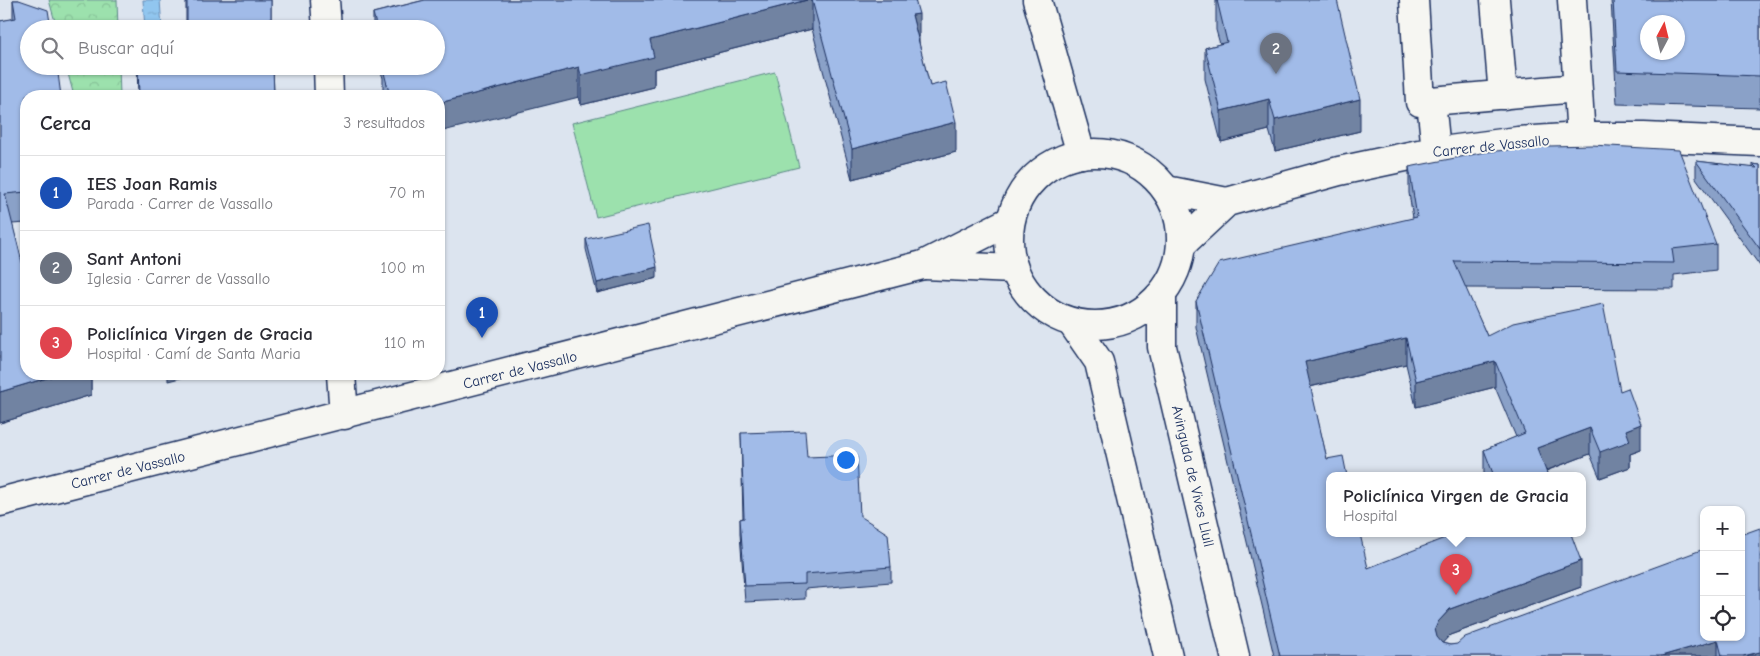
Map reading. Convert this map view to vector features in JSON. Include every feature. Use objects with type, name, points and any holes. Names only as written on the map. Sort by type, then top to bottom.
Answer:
[{"type":"street","points":[[325,0],[326,20]]},
{"type":"street","points":[[1037,0],[1081,154]]},
{"type":"street","points":[[1414,0],[1420,102],[1578,88]]},
{"type":"street","points":[[1495,0],[1503,95]]},
{"type":"street","points":[[1572,0],[1581,137]]},
{"type":"street","points":[[328,75],[329,90]]},
{"type":"street","points":[[1431,101],[1436,151]]},
{"type":"street","name":"Carrer de Vassallo","points":[[1228,202],[1339,171],[1436,151],[1581,137],[1644,137],[1760,142]]},
{"type":"street","points":[[1081,154],[1104,154],[1128,160],[1149,172],[1166,190],[1178,215],[1182,244],[1176,271],[1162,295],[1137,316],[1105,326],[1072,323],[1046,312],[1026,293],[1013,269],[1008,245],[1010,221],[1017,202],[1028,185],[1042,170],[1060,160],[1081,154]]},
{"type":"street","points":[[1166,190],[1228,202]]},
{"type":"street","points":[[1182,244],[1228,202]]},
{"type":"street","name":"Carrer de Vassallo","points":[[0,502],[923,265],[1010,221]]},
{"type":"street","name":"Carrer de Vassallo","points":[[923,265],[1013,269]]},
{"type":"street","name":"Avinguda de Vives Llull","points":[[1162,295],[1162,347],[1235,656]]},
{"type":"street","points":[[1072,323],[1099,362],[1168,656]]},
{"type":"street","points":[[341,380],[344,415]]},
{"type":"green space","points":[[49,0],[117,0],[118,20],[55,20]]},
{"type":"green space","points":[[775,72],[799,167],[596,217],[572,123]]},
{"type":"green space","points":[[68,75],[119,75],[120,90],[72,90]]},
{"type":"water","points":[[143,0],[160,0],[161,20],[144,20]]},
{"type":"building","points":[[13,0],[19,0],[48,10],[50,20],[20,20],[20,75],[58,75],[60,90],[20,90],[20,193],[5,194],[20,254],[20,380],[40,380],[0,392],[0,21],[16,18]]},
{"type":"building","points":[[187,0],[271,0],[271,20],[187,20]]},
{"type":"building","points":[[425,0],[807,0],[650,40],[654,57],[581,75],[579,67],[445,101],[445,90],[388,90],[385,75],[445,75],[445,20],[375,20],[373,13]]},
{"type":"building","points":[[812,0],[915,0],[919,14],[912,15],[930,86],[946,82],[956,122],[852,149]]},
{"type":"building","points":[[1217,0],[1337,0],[1360,99],[1275,120],[1269,99],[1221,111],[1205,48],[1227,42]]},
{"type":"building","points":[[1613,0],[1760,0],[1760,76],[1617,71]]},
{"type":"building","points":[[138,75],[273,75],[274,90],[139,90]]},
{"type":"building","points":[[1592,145],[1679,150],[1716,244],[1672,249],[1674,263],[1454,261],[1487,336],[1513,323],[1603,304],[1620,391],[1628,388],[1641,424],[1626,430],[1630,441],[1600,452],[1590,428],[1537,448],[1546,472],[1492,472],[1484,450],[1525,433],[1495,361],[1416,381],[1406,338],[1305,362],[1327,459],[1343,456],[1346,472],[1326,472],[1326,537],[1361,537],[1368,568],[1447,537],[1572,537],[1581,561],[1450,609],[1438,622],[1435,629],[1437,637],[1442,643],[1450,645],[1457,644],[1465,637],[1700,550],[1700,641],[1714,641],[1661,656],[1280,656],[1196,301],[1219,263],[1417,217],[1409,167],[1486,152],[1549,146]]},
{"type":"building","points":[[1696,161],[1757,168],[1753,164],[1760,165],[1760,249]]},
{"type":"building","points":[[648,225],[657,267],[597,283],[586,239]]},
{"type":"building","points":[[805,431],[807,457],[857,455],[860,516],[888,534],[891,567],[805,574],[805,584],[745,586],[740,519],[744,518],[741,433]]},
{"type":"building","points":[[1760,528],[1760,652],[1743,656],[1722,656],[1718,641],[1745,641],[1745,533]]},
{"type":"place","name":"Sant Antoni","points":[[1276,74]]},
{"type":"place","name":"IES Joan Ramis","points":[[482,338]]},
{"type":"place","name":"Policlínica Virgen de Gracia","points":[[1456,595]]}]
